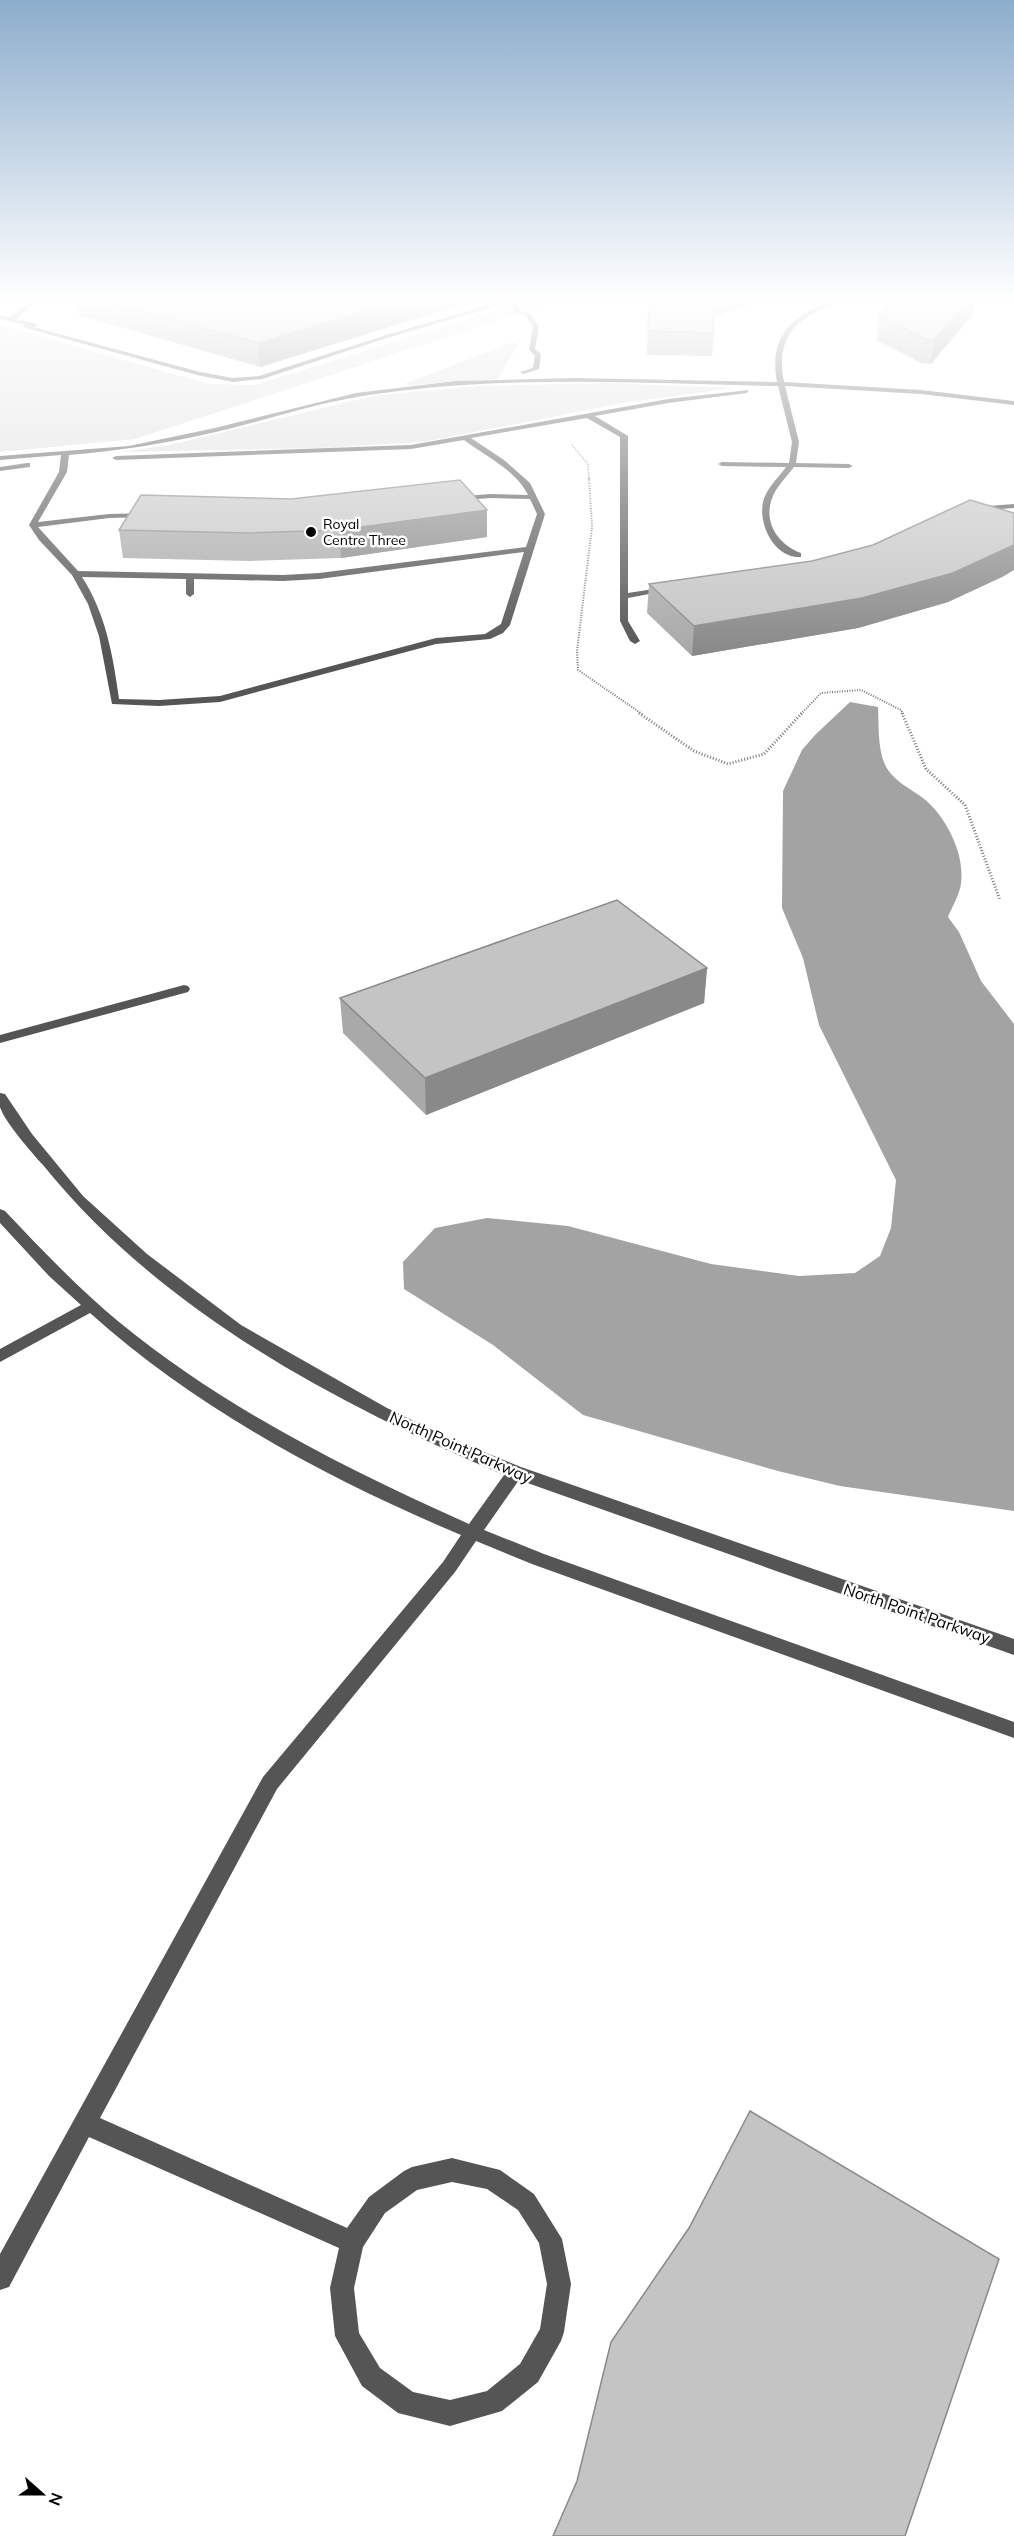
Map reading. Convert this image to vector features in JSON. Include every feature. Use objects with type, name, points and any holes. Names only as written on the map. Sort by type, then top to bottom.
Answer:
[{"type":"street","points":[[0,469],[65,456],[129,448],[271,415]]},
{"type":"street","points":[[0,458],[384,449],[467,439],[586,415]]},
{"type":"street","points":[[589,415],[624,436],[624,621],[634,641]]},
{"type":"street","points":[[788,415],[796,449],[791,465],[766,496],[765,517],[771,537],[782,549],[798,555]]},
{"type":"street","points":[[33,525],[39,536],[76,574],[94,608],[107,644],[115,702],[159,703],[220,699],[436,641],[487,637],[500,631],[506,625],[541,514],[527,485],[501,462],[467,439]]},
{"type":"street","points":[[33,525],[46,498],[61,478],[65,456]]},
{"type":"street","points":[[722,464],[849,466]]},
{"type":"street","points":[[441,501],[483,496],[532,497]]},
{"type":"street","points":[[969,510],[1014,506]]},
{"type":"street","points":[[33,525],[109,516],[159,516]]},
{"type":"street","points":[[76,574],[283,578],[319,576],[531,549]]},
{"type":"street","points":[[190,576],[190,594]]},
{"type":"street","points":[[625,596],[681,588]]},
{"type":"street","points":[[0,1039],[184,989]]},
{"type":"street","name":"North Point Parkway","points":[[0,1097],[27,1137],[78,1199],[142,1258],[235,1329],[381,1412],[445,1443],[515,1472],[1014,1647]]},
{"type":"street","points":[[0,1214],[52,1271],[154,1357],[197,1387],[333,1467],[473,1534],[1014,1730]]},
{"type":"street","points":[[0,1356],[91,1306]]},
{"type":"street","points":[[0,2278],[270,1783],[449,1567],[515,1472]]},
{"type":"street","points":[[84,2122],[352,2242]]},
{"type":"street","points":[[452,2170],[492,2178],[526,2202],[550,2239],[559,2284],[552,2332],[529,2373],[493,2402],[450,2413],[407,2404],[371,2376],[347,2336],[342,2288],[352,2242],[377,2205],[412,2180],[452,2170]]},
{"type":"path","points":[[572,445],[588,464],[592,526],[577,651],[578,670],[694,751],[728,764],[764,754],[821,693],[861,690],[901,710],[926,769],[965,805],[1000,900]]},
{"type":"shaded area","points":[[0,415],[207,415],[135,439],[0,452]]},
{"type":"shaded area","points":[[293,415],[560,415],[423,442],[319,448],[121,452],[170,445]]},
{"type":"shaded area","points":[[850,702],[878,707],[880,748],[888,770],[931,806],[952,836],[960,860],[961,883],[958,896],[948,917],[959,932],[981,981],[1014,1024],[1014,1511],[840,1486],[778,1471],[583,1415],[493,1345],[404,1289],[403,1262],[435,1228],[487,1218],[568,1226],[711,1264],[799,1276],[855,1273],[880,1256],[891,1228],[896,1180],[819,1025],[803,958],[782,908],[783,791],[802,750]]},
{"type":"building","points":[[460,480],[487,510],[339,530],[247,533],[119,530],[141,495],[291,499]]},
{"type":"building","points":[[970,500],[1014,513],[1014,545],[953,573],[862,598],[694,626],[649,584],[812,561],[873,545]]},
{"type":"building","points":[[617,900],[707,968],[425,1078],[340,998]]},
{"type":"building","points":[[750,2111],[999,2259],[905,2536],[553,2536],[577,2481],[611,2342],[689,2228]]},
{"type":"place","name":"Royal Centre Three","points":[[311,532]]}]
